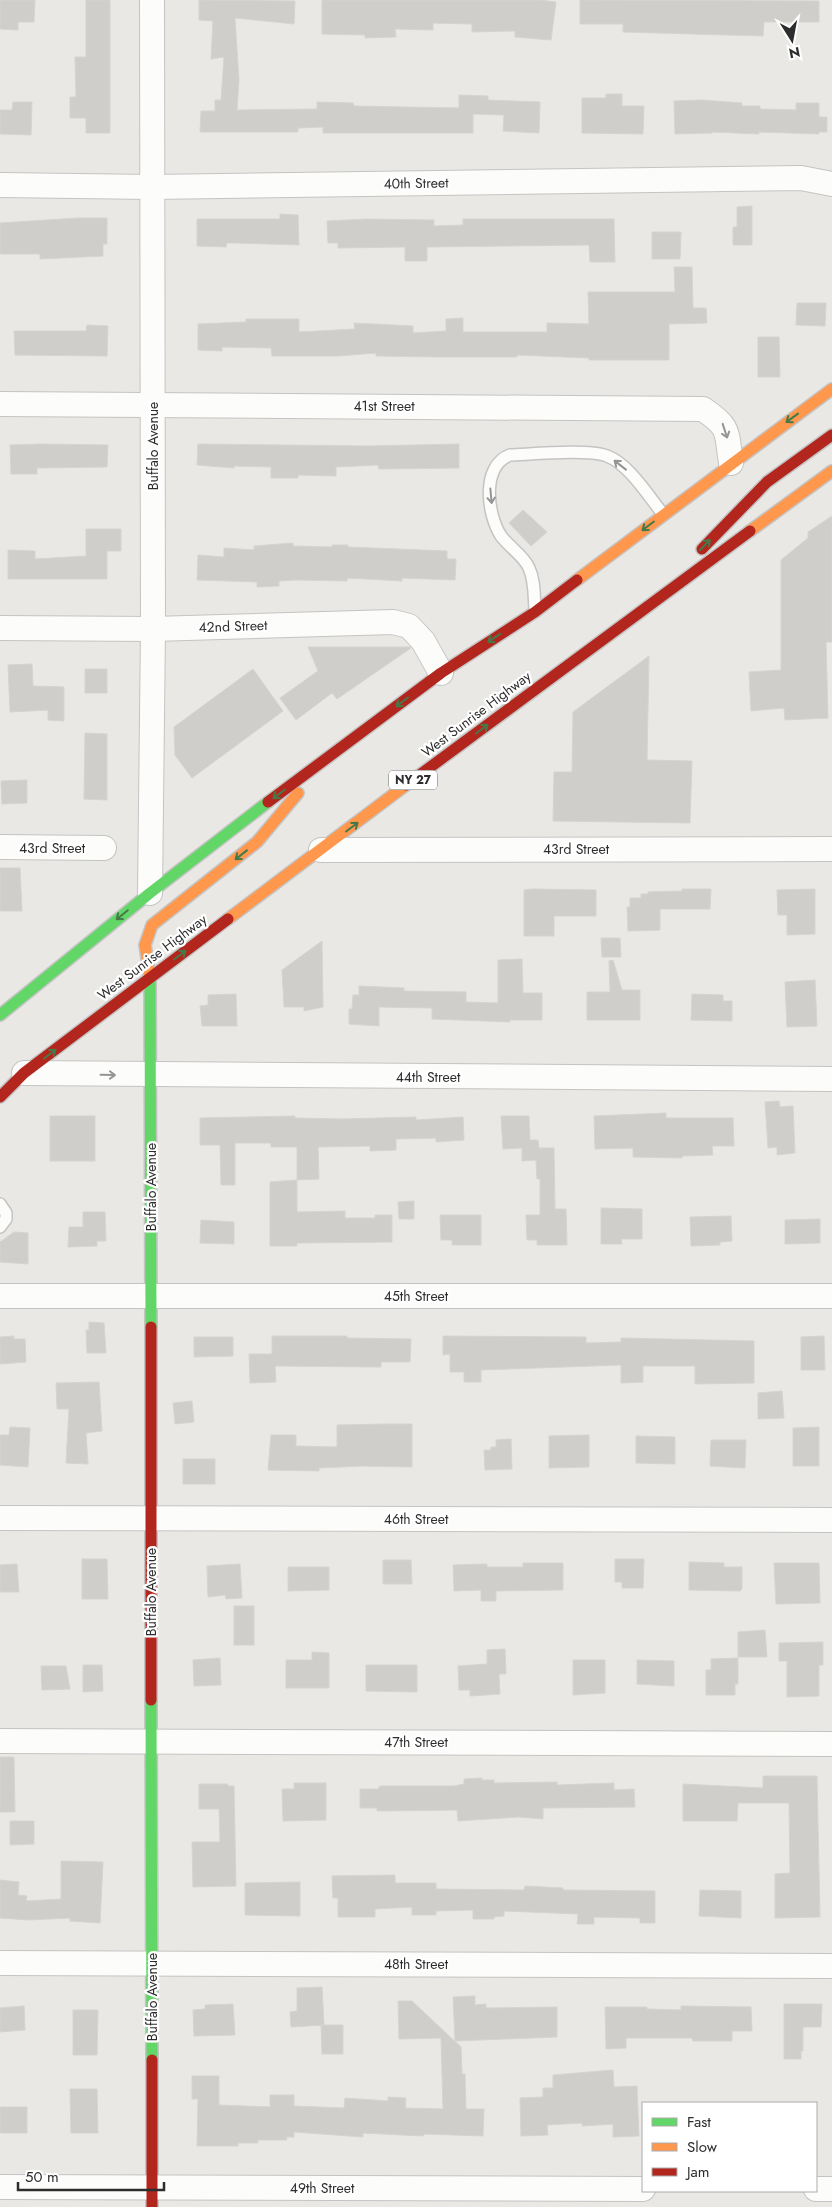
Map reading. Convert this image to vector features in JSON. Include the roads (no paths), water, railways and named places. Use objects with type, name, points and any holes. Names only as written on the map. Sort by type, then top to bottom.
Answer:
[{"type":"main road","points":[[1,1013],[150,893],[331,754],[441,673],[535,612],[730,463],[832,389]]},
{"type":"main road","points":[[647,605],[767,482],[832,435]]},
{"type":"main road","name":"West Sunrise Highway","points":[[0,1097],[24,1073],[150,977],[647,605],[832,471]]},
{"type":"main road","name":"Buffalo Avenue","points":[[152,2197],[150,977],[144,948],[145,937],[152,925],[257,842],[331,754]]},
{"type":"street","name":"Buffalo Avenue","points":[[150,893],[153,628],[152,0]]},
{"type":"street","name":"40th Street","points":[[0,185],[152,186],[801,178],[832,184]]},
{"type":"street","name":"41st Street","points":[[0,404],[703,409],[721,421],[726,430],[730,463]]},
{"type":"street","name":"42nd Street","points":[[0,628],[153,628],[394,622],[409,626],[423,641],[441,673]]},
{"type":"street","name":"43rd Street","points":[[0,847],[104,848]]},
{"type":"street","name":"43rd Street","points":[[321,850],[832,849]]},
{"type":"street","name":"44th Street","points":[[24,1073],[832,1079]]},
{"type":"street","name":"45th Street","points":[[0,1296],[832,1296]]},
{"type":"street","name":"46th Street","points":[[0,1518],[832,1520]]},
{"type":"street","name":"47th Street","points":[[0,1741],[832,1744]]},
{"type":"street","name":"48th Street","points":[[0,1963],[832,1966]]},
{"type":"street","name":"49th Street","points":[[0,2187],[152,2197],[642,2189]]},
{"type":"street","points":[[817,2189],[832,2189]]},
{"type":"lane","points":[[535,612],[534,590],[528,566],[500,535],[493,515],[490,491],[492,474],[501,458],[510,455],[585,453],[608,456],[629,472],[663,514]]},
{"type":"lane","points":[[0,1204],[6,1213],[6,1219],[0,1228]]}]
